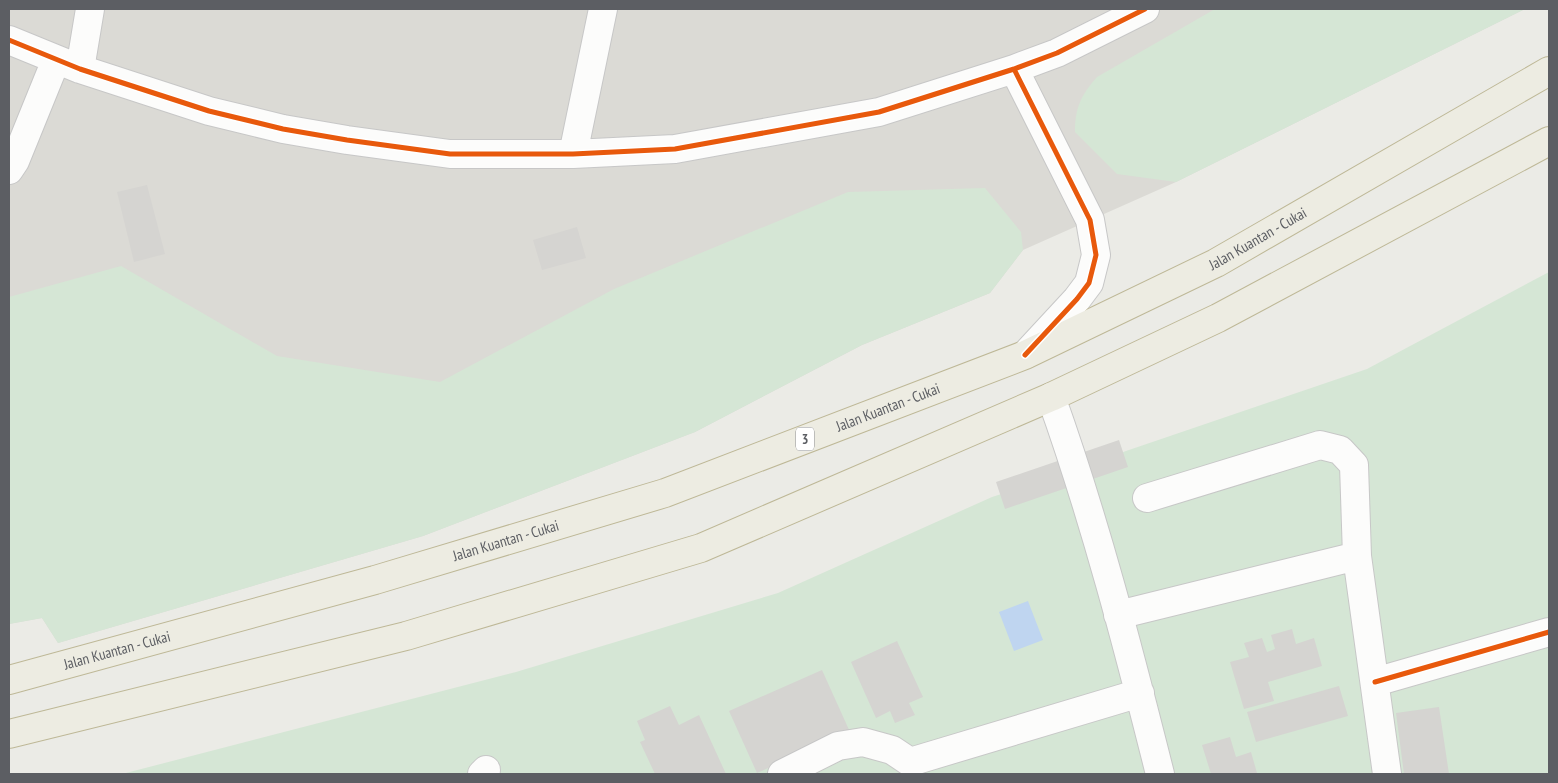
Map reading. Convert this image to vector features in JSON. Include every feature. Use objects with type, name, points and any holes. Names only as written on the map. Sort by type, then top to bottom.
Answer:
[{"type":"highway","name":"Jalan Kuantan - Cukai","points":[[9,680],[375,580],[665,493],[1025,355],[1216,263],[1549,72]]},
{"type":"highway","points":[[9,734],[406,636],[700,548],[1051,397],[1218,318],[1549,141]]},
{"type":"street","points":[[9,170],[68,65],[90,9]]},
{"type":"street","points":[[573,154],[603,9]]},
{"type":"street","points":[[9,40],[68,65],[209,111],[283,129],[450,154],[573,154],[675,149],[869,113],[1014,69],[1057,53],[1145,9]]},
{"type":"street","points":[[1014,69],[1090,220],[1096,255],[1089,283],[1078,300],[1025,355]]},
{"type":"street","points":[[1051,397],[1077,470],[1140,693],[1160,774]]},
{"type":"street","points":[[1147,498],[1320,445],[1340,450],[1354,464],[1357,556],[1388,774]]},
{"type":"street","points":[[1118,615],[1357,556]]},
{"type":"street","points":[[1374,682],[1549,632]]},
{"type":"street","points":[[782,774],[838,746],[863,742],[892,750],[911,768],[1140,693]]},
{"type":"shaded area","points":[[9,9],[1525,9],[1176,182],[1023,250],[990,293],[862,345],[695,432],[423,536],[58,643],[42,618],[9,624]]},
{"type":"green space","points":[[1215,9],[1525,9],[1176,182],[1117,174],[1075,132],[1076,116],[1083,96],[1097,77]]},
{"type":"green space","points":[[985,188],[1021,232],[1023,250],[990,293],[862,345],[695,432],[423,536],[58,643],[42,618],[9,624],[9,297],[121,266],[277,356],[440,382],[614,289],[848,192]]},
{"type":"green space","points":[[1549,272],[1549,774],[122,774],[516,672],[778,593],[992,497],[1077,470],[1126,451],[1367,369]]},
{"type":"water","points":[[1028,601],[1043,640],[1014,651],[999,612]]},
{"type":"building","points":[[147,185],[165,254],[134,262],[117,192]]},
{"type":"building","points":[[577,227],[586,258],[542,270],[533,240]]},
{"type":"building","points":[[1119,440],[1128,467],[1005,509],[996,482]]},
{"type":"building","points":[[1292,629],[1296,644],[1314,638],[1322,666],[1268,682],[1274,701],[1244,709],[1230,662],[1249,657],[1244,643],[1262,638],[1267,652],[1275,649],[1271,635]]},
{"type":"building","points":[[897,641],[923,697],[909,703],[915,715],[895,723],[890,711],[876,718],[851,662]]},
{"type":"building","points":[[822,670],[850,732],[757,773],[729,711]]},
{"type":"building","points":[[1339,686],[1348,716],[1256,742],[1247,712]]},
{"type":"building","points":[[670,706],[679,725],[699,715],[726,774],[655,774],[640,742],[645,740],[637,721]]},
{"type":"building","points":[[1439,707],[1449,774],[1404,774],[1396,713]]},
{"type":"building","points":[[1230,737],[1236,757],[1251,752],[1257,773],[1211,774],[1202,745]]},
{"type":"cycle path","points":[[9,40],[80,69],[209,111],[283,129],[450,154],[573,154],[675,149],[879,112],[1014,69],[1057,53],[1145,9]]},
{"type":"cycle path","points":[[1014,69],[1090,220],[1096,255],[1089,283],[1077,299],[1025,355]]},
{"type":"cycle path","points":[[1375,682],[1549,632]]}]
